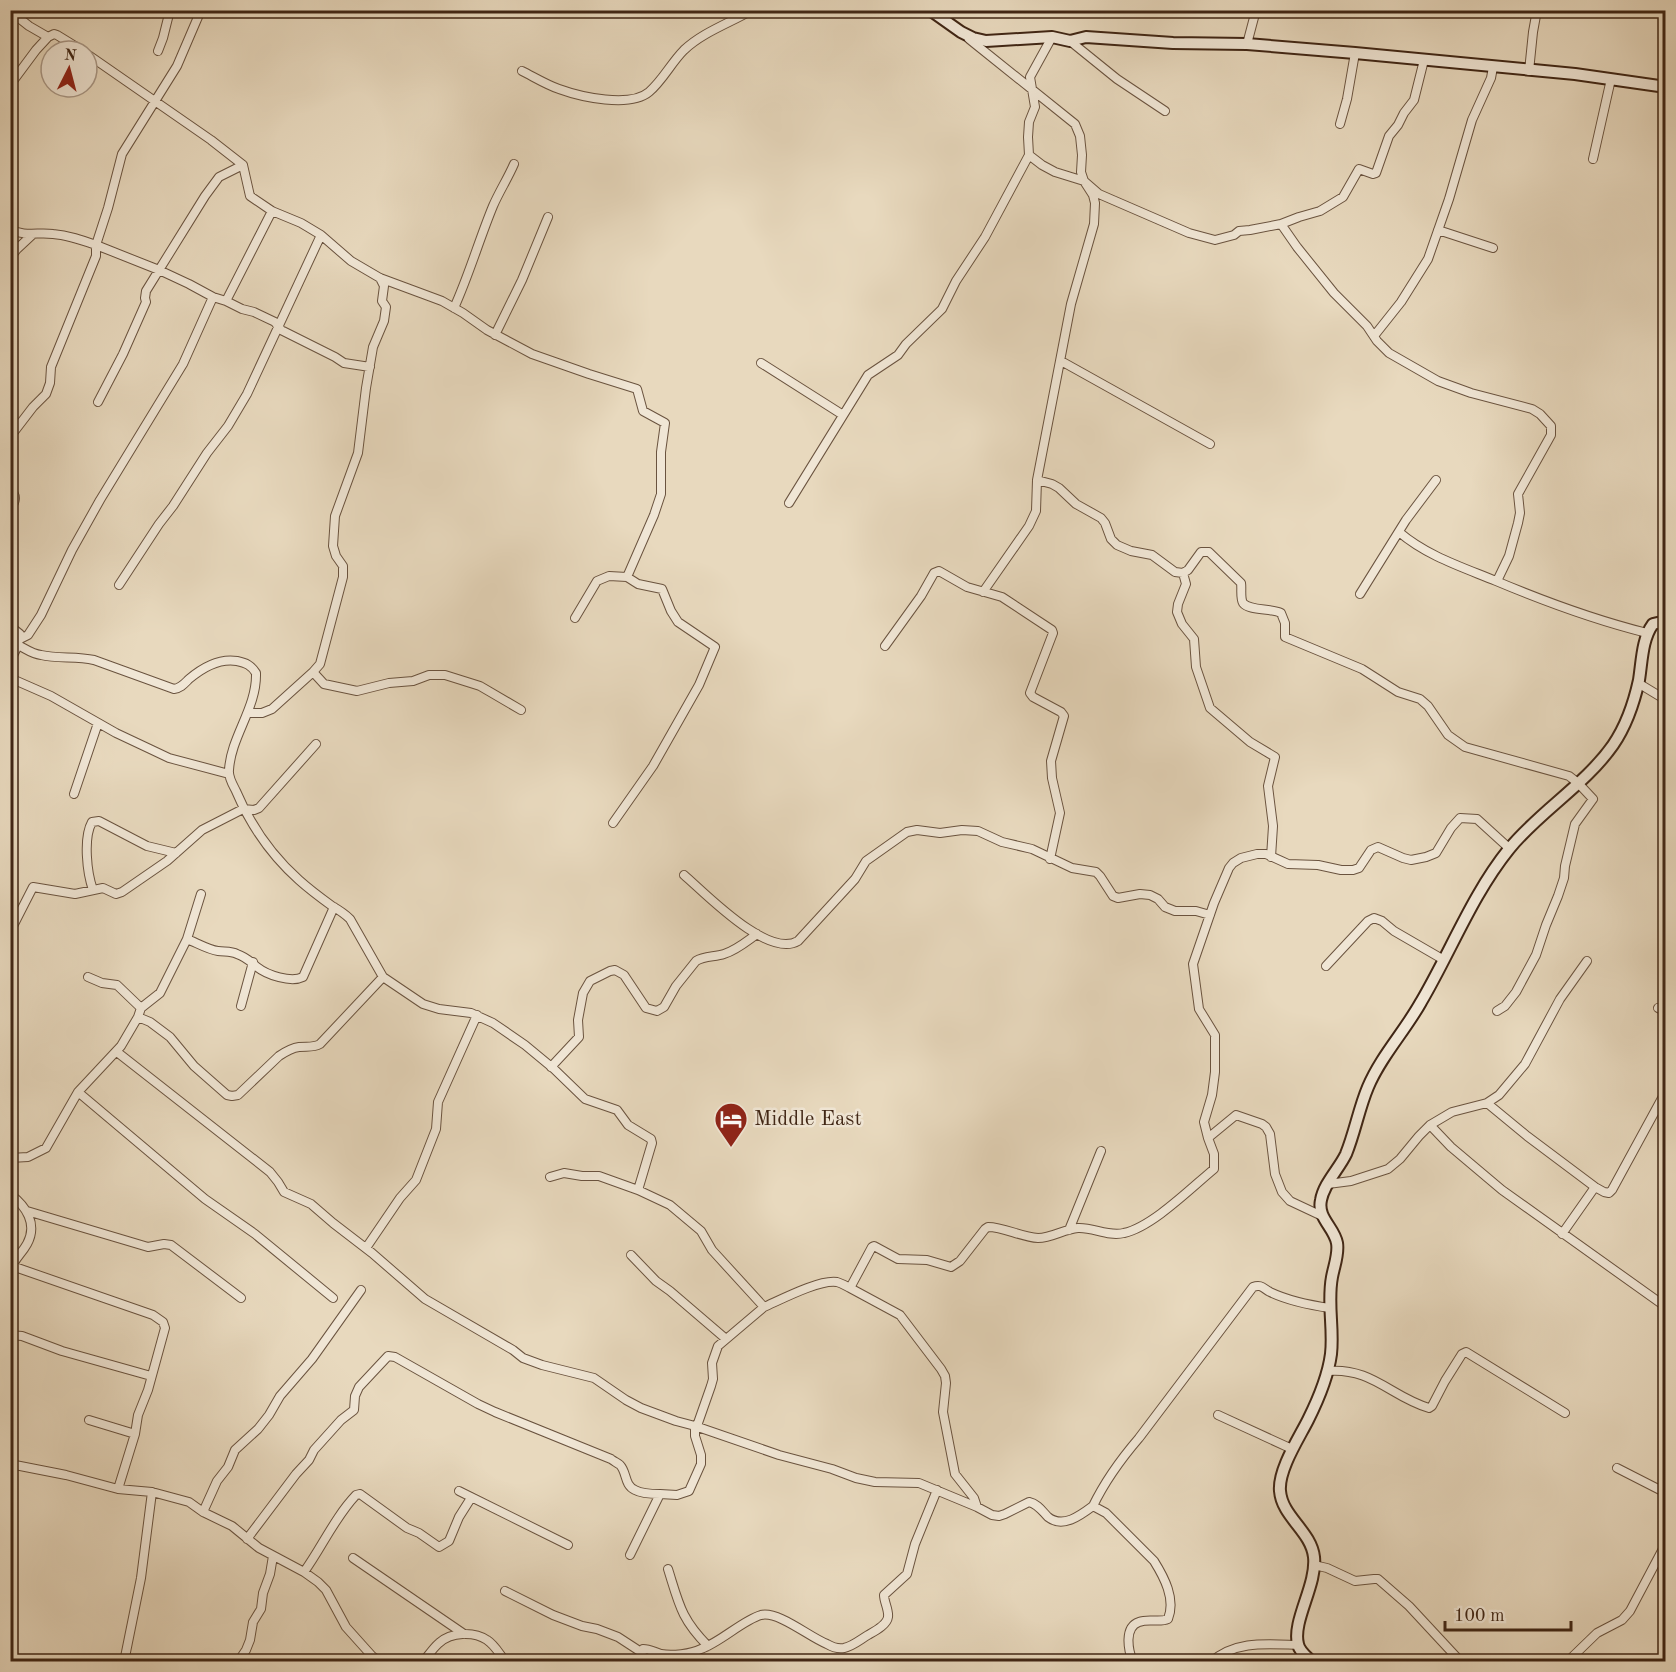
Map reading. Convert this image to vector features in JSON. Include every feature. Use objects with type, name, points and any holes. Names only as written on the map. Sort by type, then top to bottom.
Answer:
[{"type":"street","points":[[158,51],[164,38],[170,10]]},
{"type":"street","points":[[10,437],[46,394],[51,367],[96,256],[96,245],[123,154],[177,66],[201,10]]},
{"type":"street","points":[[522,71],[556,88],[589,97],[624,101],[638,98],[647,93],[684,50],[700,37],[752,10]]},
{"type":"street","points":[[930,10],[961,32],[1075,124],[1080,136],[1081,172],[1093,195],[1096,213],[1071,304],[1037,480],[1036,511],[983,592]]},
{"type":"street","points":[[1247,44],[1256,10]]},
{"type":"street","points":[[1529,71],[1537,10]]},
{"type":"street","points":[[10,11],[48,37]]},
{"type":"street","points":[[961,32],[986,41],[1052,37],[1070,41],[1117,79],[1165,111]]},
{"type":"street","points":[[10,85],[48,37],[54,34],[63,39]]},
{"type":"street","points":[[789,503],[868,375],[898,355],[906,344],[942,309],[956,281],[985,237],[1029,155],[1029,122],[1035,108],[1030,77],[1052,37]]},
{"type":"street","points":[[1070,41],[1086,37],[1173,44],[1247,44],[1611,79],[1665,87]]},
{"type":"street","points":[[1340,124],[1355,53]]},
{"type":"street","points":[[1029,155],[1055,172],[1084,181],[1099,194],[1189,233],[1215,240],[1234,235],[1239,231],[1281,224],[1320,211],[1341,198],[1359,169],[1372,174],[1376,173],[1389,136],[1414,100],[1424,60]]},
{"type":"street","points":[[99,62],[243,165],[250,196],[272,211],[301,223],[321,235],[351,261],[380,278],[442,301],[495,335],[540,358],[638,390],[643,411],[665,423],[661,452],[661,494],[654,516],[627,577]]},
{"type":"street","points":[[1374,336],[1401,302],[1428,259],[1449,199],[1472,120],[1491,78],[1493,67]]},
{"type":"street","points":[[1593,159],[1611,79]]},
{"type":"street","points":[[454,308],[466,282],[494,203],[508,180],[514,164]]},
{"type":"street","points":[[98,402],[146,302],[144,298],[146,291],[219,177],[243,165]]},
{"type":"street","points":[[226,301],[272,211]]},
{"type":"street","points":[[495,335],[522,280],[548,218]]},
{"type":"street","points":[[1281,224],[1330,288],[1367,326],[1389,353],[1430,378],[1471,393],[1532,410],[1551,426],[1551,435],[1518,494],[1520,513],[1518,523],[1509,556],[1497,581]]},
{"type":"street","points":[[10,229],[17,233],[32,235],[50,233],[65,235],[96,245],[159,270],[213,297],[261,315],[274,322],[281,330],[344,363],[370,367]]},
{"type":"street","points":[[1438,230],[1493,248]]},
{"type":"street","points":[[10,258],[32,235]]},
{"type":"street","points":[[118,585],[207,453],[228,426],[247,394],[321,235]]},
{"type":"street","points":[[248,712],[265,713],[314,672],[322,660],[343,578],[343,566],[333,546],[335,516],[358,453],[373,346],[384,321],[386,307],[382,301],[384,286],[380,278]]},
{"type":"street","points":[[10,662],[19,642],[30,632],[41,615],[72,550],[100,500],[183,364],[213,297]]},
{"type":"street","points":[[1060,361],[1210,444]]},
{"type":"street","points":[[761,363],[843,415]]},
{"type":"street","points":[[1037,480],[1059,488],[1076,504],[1101,518],[1111,539],[1117,545],[1131,551],[1152,555],[1175,572],[1184,573]]},
{"type":"street","points":[[1360,594],[1406,520],[1436,480]]},
{"type":"street","points":[[10,489],[16,496],[10,511]]},
{"type":"street","points":[[1399,532],[1438,558],[1535,598],[1647,633]]},
{"type":"street","points":[[1184,573],[1201,552],[1209,552],[1241,583],[1245,605],[1275,610],[1281,614],[1285,623],[1285,637],[1362,669],[1398,692],[1420,699],[1428,706],[1448,735],[1465,747],[1569,776],[1593,799],[1575,824],[1564,878],[1536,955],[1516,992],[1497,1011]]},
{"type":"street","points":[[885,646],[921,596],[934,573],[939,571],[967,587],[1002,597],[1053,631],[1030,691],[1033,697],[1061,712],[1064,716],[1051,761],[1052,778],[1060,813],[1050,859]]},
{"type":"street","points":[[1184,573],[1186,584],[1177,612],[1182,624],[1194,639],[1196,667],[1210,708],[1250,742],[1275,757],[1268,786],[1273,826],[1271,856]]},
{"type":"street","points":[[575,618],[597,580],[604,576],[627,577],[638,584],[662,590],[678,622],[715,646],[699,685],[653,766],[613,823]]},
{"type":"street","points":[[1312,1662],[1298,1645],[1297,1636],[1310,1592],[1314,1558],[1311,1544],[1305,1533],[1284,1507],[1280,1488],[1292,1449],[1318,1398],[1328,1371],[1332,1345],[1331,1283],[1337,1244],[1322,1216],[1320,1202],[1347,1152],[1370,1083],[1421,1003],[1487,880],[1510,849],[1538,819],[1601,761],[1620,734],[1629,714],[1638,683],[1647,633],[1653,624],[1665,621]]},
{"type":"street","points":[[10,626],[19,633],[19,642],[30,652],[39,655],[84,657],[104,662],[174,689],[181,687],[199,671],[214,663],[224,660],[250,665],[256,673],[254,687],[248,712],[233,749],[229,774],[243,808],[272,851],[299,881],[350,919],[383,977],[423,1004],[477,1015],[511,1034],[551,1067],[585,1100],[617,1110],[628,1125],[651,1139],[652,1143],[638,1190]]},
{"type":"street","points":[[314,672],[324,684],[357,691],[389,683],[413,681],[429,675],[445,675],[480,686],[521,710]]},
{"type":"street","points":[[10,678],[51,696],[98,723],[169,758],[229,774]]},
{"type":"street","points":[[1638,683],[1665,700]]},
{"type":"street","points":[[74,794],[98,723]]},
{"type":"street","points":[[10,932],[33,887],[75,894],[103,888],[118,894],[154,871],[202,830],[243,808],[254,810],[259,808],[315,744]]},
{"type":"street","points":[[850,1288],[874,1246],[898,1259],[927,1260],[951,1267],[960,1261],[988,1227],[1035,1238],[1046,1238],[1069,1230],[1088,1228],[1101,1232],[1123,1233],[1151,1220],[1214,1169],[1214,1154],[1204,1122],[1212,1095],[1215,1072],[1215,1035],[1199,1009],[1192,970],[1193,960],[1210,915],[1233,862],[1257,854],[1266,854],[1288,864],[1353,870],[1359,868],[1371,850],[1378,847],[1411,860],[1436,853],[1450,828],[1460,818],[1477,819],[1510,849]]},
{"type":"street","points":[[93,890],[87,857],[89,827],[92,822],[99,821],[147,846],[176,853]]},
{"type":"street","points":[[684,875],[734,920],[757,934],[787,945],[796,943],[855,879],[866,861],[911,830],[940,833],[972,830],[1002,842],[1032,849],[1072,868],[1096,872],[1113,896],[1118,898],[1140,894],[1150,895],[1158,899],[1165,907],[1175,911],[1196,911],[1210,915]]},
{"type":"street","points":[[10,1158],[28,1157],[46,1148],[78,1092],[117,1052],[130,1034],[141,1008],[160,993],[187,939],[201,894]]},
{"type":"street","points":[[187,939],[217,951],[231,951],[247,958],[267,972],[299,979],[303,977],[334,908]]},
{"type":"street","points":[[1326,966],[1368,921],[1374,918],[1444,960]]},
{"type":"street","points":[[551,1067],[579,1037],[578,1016],[583,993],[591,980],[610,971],[619,971],[626,977],[646,1008],[660,1010],[664,1008],[676,986],[696,961],[700,958],[716,957],[734,951],[757,934]]},
{"type":"street","points":[[1328,1184],[1351,1181],[1388,1169],[1430,1125],[1452,1112],[1488,1103],[1499,1095],[1525,1064],[1560,999],[1587,961]]},
{"type":"street","points":[[241,1006],[253,962]]},
{"type":"street","points":[[88,977],[102,983],[117,985],[141,1008]]},
{"type":"street","points":[[138,1017],[166,1033],[194,1066],[227,1095],[232,1096],[238,1095],[279,1056],[296,1047],[313,1047],[320,1044],[383,977]]},
{"type":"street","points":[[366,1248],[400,1198],[416,1180],[436,1129],[438,1102],[477,1015]]},
{"type":"street","points":[[117,1052],[270,1172],[284,1192],[311,1204],[425,1299],[523,1358],[594,1378],[641,1408],[676,1421],[856,1478],[875,1482],[918,1484],[937,1490],[992,1515],[999,1516],[1026,1502],[1032,1502],[1051,1519],[1066,1522],[1093,1506],[1124,1455],[1253,1287],[1261,1286],[1305,1305],[1330,1308]]},
{"type":"street","points":[[1488,1103],[1527,1136],[1595,1187],[1604,1192],[1611,1192],[1665,1091]]},
{"type":"street","points":[[78,1092],[206,1199],[255,1234],[333,1298]]},
{"type":"street","points":[[1208,1137],[1236,1115],[1262,1124],[1270,1134],[1275,1174],[1282,1192],[1290,1201],[1322,1216]]},
{"type":"street","points":[[1430,1125],[1475,1168],[1562,1234],[1665,1307]]},
{"type":"street","points":[[1069,1230],[1101,1151]]},
{"type":"street","points":[[550,1177],[564,1173],[599,1176],[670,1205],[705,1236],[712,1250],[764,1307]]},
{"type":"street","points":[[1562,1234],[1595,1187]]},
{"type":"street","points":[[10,1194],[27,1211],[32,1232],[11,1269],[153,1315],[164,1322],[165,1328],[118,1488]]},
{"type":"street","points":[[27,1211],[147,1247],[171,1245],[241,1298]]},
{"type":"street","points":[[632,1255],[656,1281],[726,1339]]},
{"type":"street","points":[[247,1539],[309,1460],[314,1450],[341,1420],[354,1410],[358,1387],[388,1356],[395,1357],[477,1404],[611,1459],[620,1464],[633,1490],[677,1495],[689,1491],[701,1464],[694,1436],[695,1426],[711,1386],[712,1363],[718,1346],[764,1307],[827,1282],[840,1283],[900,1315],[941,1369],[946,1383],[943,1412],[955,1474],[974,1498],[977,1507]]},
{"type":"street","points":[[203,1512],[235,1450],[258,1429],[280,1396],[312,1359],[361,1290]]},
{"type":"street","points":[[10,1335],[22,1336],[62,1351],[151,1376]]},
{"type":"street","points":[[1328,1371],[1340,1370],[1364,1375],[1415,1403],[1429,1408],[1462,1354],[1466,1352],[1564,1413]]},
{"type":"street","points":[[1218,1415],[1292,1449]]},
{"type":"street","points":[[89,1420],[135,1434]]},
{"type":"street","points":[[10,1464],[118,1488],[152,1492],[189,1502],[318,1582],[326,1590],[346,1627],[380,1662]]},
{"type":"street","points":[[1617,1468],[1665,1493]]},
{"type":"street","points":[[641,1652],[643,1649],[667,1654],[701,1650],[761,1615],[778,1616],[814,1639],[839,1648],[851,1646],[887,1620],[889,1615],[884,1602],[885,1595],[907,1574],[910,1556],[937,1490]]},
{"type":"street","points":[[459,1491],[568,1545]]},
{"type":"street","points":[[124,1662],[141,1578],[152,1492]]},
{"type":"street","points":[[304,1572],[333,1524],[356,1495],[360,1494],[407,1528],[420,1533],[439,1547],[449,1540],[459,1517],[471,1498]]},
{"type":"street","points":[[630,1555],[660,1494]]},
{"type":"street","points":[[1093,1506],[1106,1513],[1154,1561],[1160,1570],[1171,1599],[1172,1605],[1168,1619],[1139,1622],[1133,1626],[1129,1642],[1133,1662]]},
{"type":"street","points":[[1567,1662],[1597,1633],[1625,1617],[1638,1597],[1665,1543]]},
{"type":"street","points":[[238,1662],[246,1650],[253,1622],[261,1609],[273,1556]]},
{"type":"street","points":[[353,1558],[464,1634]]},
{"type":"street","points":[[1314,1565],[1327,1568],[1355,1581],[1378,1579],[1409,1606],[1461,1662]]},
{"type":"street","points":[[668,1569],[682,1614],[708,1646]]},
{"type":"street","points":[[505,1591],[553,1615],[618,1637],[641,1652]]},
{"type":"street","points":[[423,1662],[439,1642],[464,1634],[477,1635],[488,1641],[506,1662]]},
{"type":"street","points":[[1211,1662],[1228,1649],[1240,1646],[1298,1645]]},
{"type":"street","points":[[641,1652],[642,1662]]},
{"type":"place","name":"Middle East","points":[[731,1148]]}]
